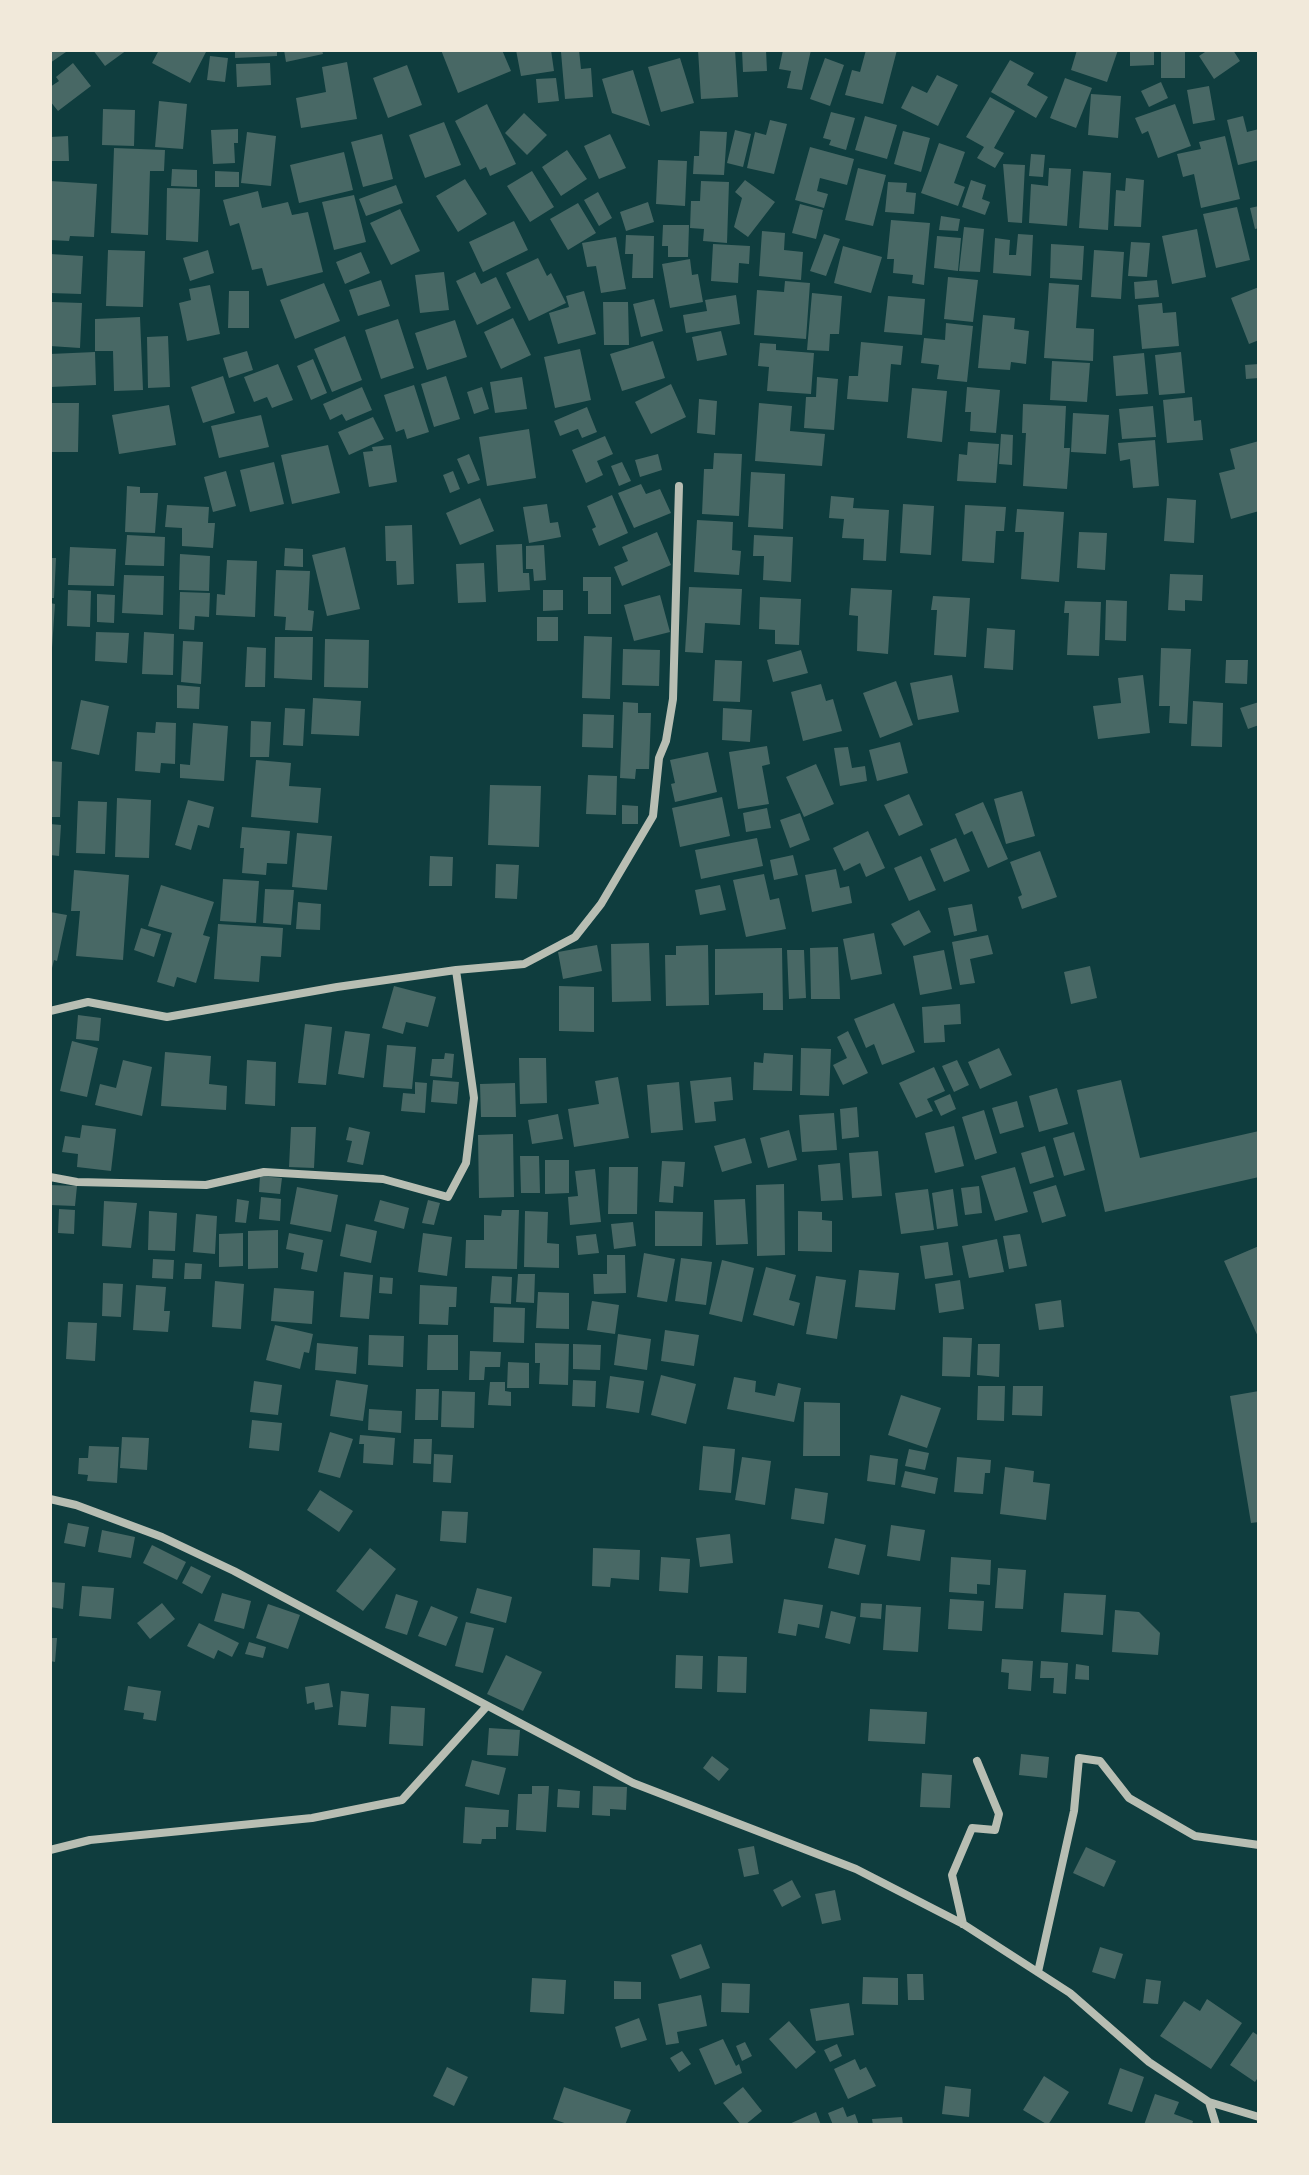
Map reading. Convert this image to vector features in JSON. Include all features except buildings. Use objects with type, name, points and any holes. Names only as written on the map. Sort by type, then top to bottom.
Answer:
[{"type":"street","points":[[50,1011],[88,1002],[167,1017],[337,987],[524,964],[575,937],[601,904],[653,816],[659,758],[666,741],[673,699],[679,486]]},
{"type":"street","points":[[50,1177],[77,1182],[206,1185],[264,1172],[383,1179],[448,1197],[466,1163],[474,1098],[456,970]]},
{"type":"street","points":[[50,1499],[76,1505],[177,1544],[234,1571],[633,1783],[856,1869],[963,1924],[1070,1993],[1149,2062],[1209,2102],[1259,2117]]},
{"type":"street","points":[[50,1850],[90,1840],[312,1818],[402,1800],[487,1706]]},
{"type":"street","points":[[1038,1972],[1074,1811],[1079,1758],[1100,1761],[1129,1798],[1195,1836],[1259,1845]]},
{"type":"street","points":[[963,1924],[952,1875],[972,1828],[995,1830],[999,1823],[999,1814],[977,1761]]},
{"type":"street","points":[[1209,2102],[1216,2125]]}]
